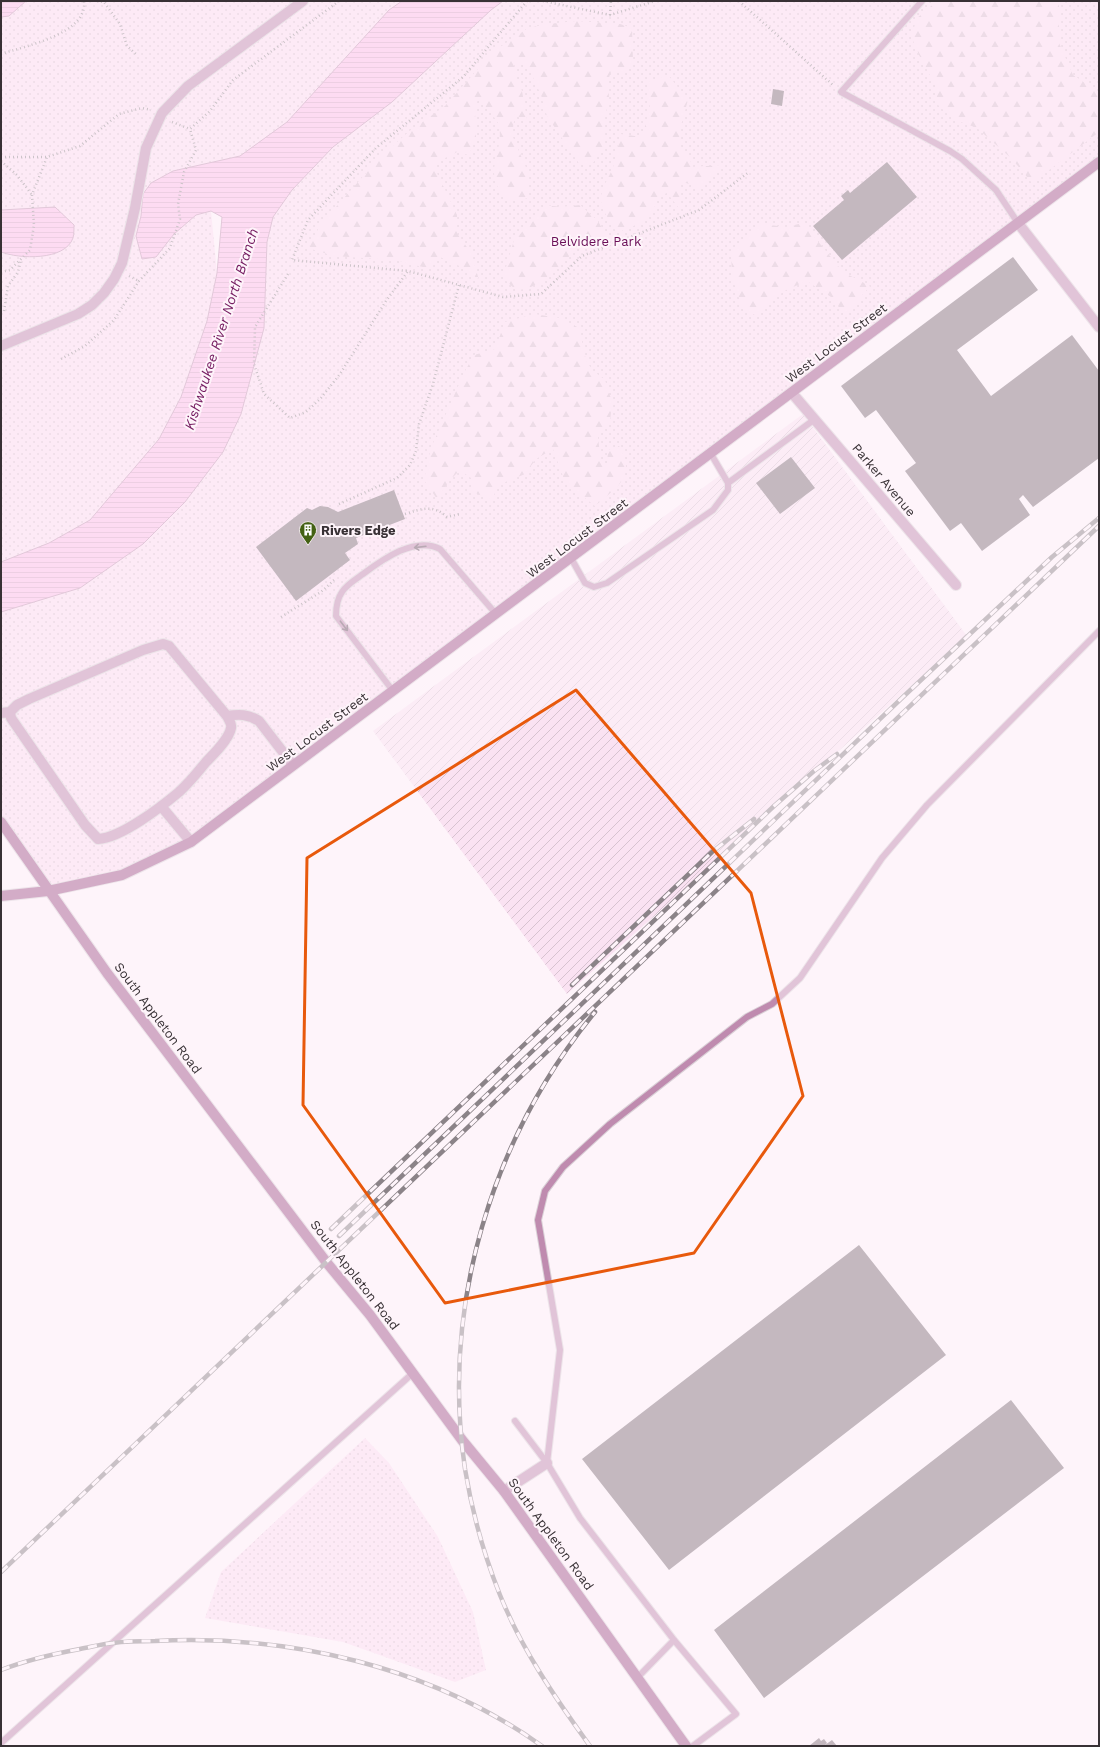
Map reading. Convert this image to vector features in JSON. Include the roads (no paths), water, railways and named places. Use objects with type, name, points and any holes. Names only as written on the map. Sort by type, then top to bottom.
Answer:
[{"type":"street","points":[[1,346],[78,314],[104,293],[114,279],[122,263],[135,208],[146,148],[162,113],[188,86],[303,1]]},
{"type":"street","name":"West Locust Street","points":[[1,896],[48,891],[122,875],[191,842],[1099,162]]},
{"type":"street","points":[[1018,223],[1099,327]]},
{"type":"street","name":"Parker Avenue","points":[[792,393],[956,585]]},
{"type":"street","points":[[163,644],[169,646],[227,716],[231,728],[224,742],[180,791],[161,806],[114,836],[98,839],[93,835],[6,712],[29,699],[143,650],[163,644]]},
{"type":"street","points":[[227,716],[240,714],[253,717],[259,721],[293,765]]},
{"type":"street","points":[[161,806],[191,842]]},
{"type":"street","name":"South Appleton Road","points":[[1,822],[107,973],[328,1263],[370,1315],[462,1440],[504,1491],[686,1746]]},
{"type":"street","points":[[504,1491],[547,1463]]},
{"type":"lane","points":[[922,1],[841,92],[962,159],[996,190],[1018,223]]},
{"type":"lane","points":[[728,483],[815,419]]},
{"type":"lane","points":[[571,558],[585,583],[594,587],[608,582],[713,510],[728,490],[728,483],[711,454]]},
{"type":"lane","points":[[393,691],[336,616],[336,610],[342,592],[352,582],[385,558],[407,549],[420,546],[433,546],[440,549],[453,563],[496,614]]},
{"type":"lane","points":[[547,1463],[560,1350],[538,1220],[545,1191],[563,1167],[610,1124],[747,1017],[772,1004],[800,978],[882,858],[922,810],[1099,631]]},
{"type":"lane","points":[[1,1743],[413,1373]]},
{"type":"lane","points":[[515,1421],[547,1463],[580,1518],[674,1640],[736,1714],[693,1746]]},
{"type":"lane","points":[[638,1677],[674,1640]]},
{"type":"water","points":[[1,1],[26,1],[9,16],[1,17]]},
{"type":"water","name":"Kishwaukee River North Branch","points":[[402,1],[503,1],[491,10],[392,102],[333,147],[292,190],[273,217],[267,242],[264,328],[241,414],[223,452],[185,502],[143,544],[80,588],[1,612],[1,562],[49,543],[90,520],[159,439],[181,397],[207,321],[217,273],[222,217],[211,211],[196,215],[174,234],[156,257],[142,259],[136,236],[141,216],[143,194],[151,183],[173,171],[240,156],[287,122],[389,10]]},
{"type":"water","points":[[55,207],[74,225],[73,238],[61,251],[30,257],[1,252],[1,210]]},
{"type":"railway","points":[[339,1236],[904,696],[1052,557],[1099,518]]},
{"type":"railway","points":[[1,1572],[1099,526]]},
{"type":"railway","points":[[331,1229],[774,806],[814,771],[837,754]]},
{"type":"railway","points":[[572,985],[712,852],[754,819]]},
{"type":"railway","points":[[590,1746],[552,1692],[529,1655],[509,1615],[494,1580],[471,1501],[465,1469],[459,1408],[461,1347],[468,1286],[482,1227],[502,1169],[527,1114],[559,1061],[595,1012]]},
{"type":"railway","points":[[1,1670],[30,1660],[60,1653],[129,1641],[206,1640],[257,1643],[308,1650],[358,1661],[406,1676],[454,1695],[499,1719],[542,1746]]},
{"type":"place","name":"Rivers Edge","points":[[308,545]]},
{"type":"park label","name":"Belvidere Park","points":[[596,241]]}]
